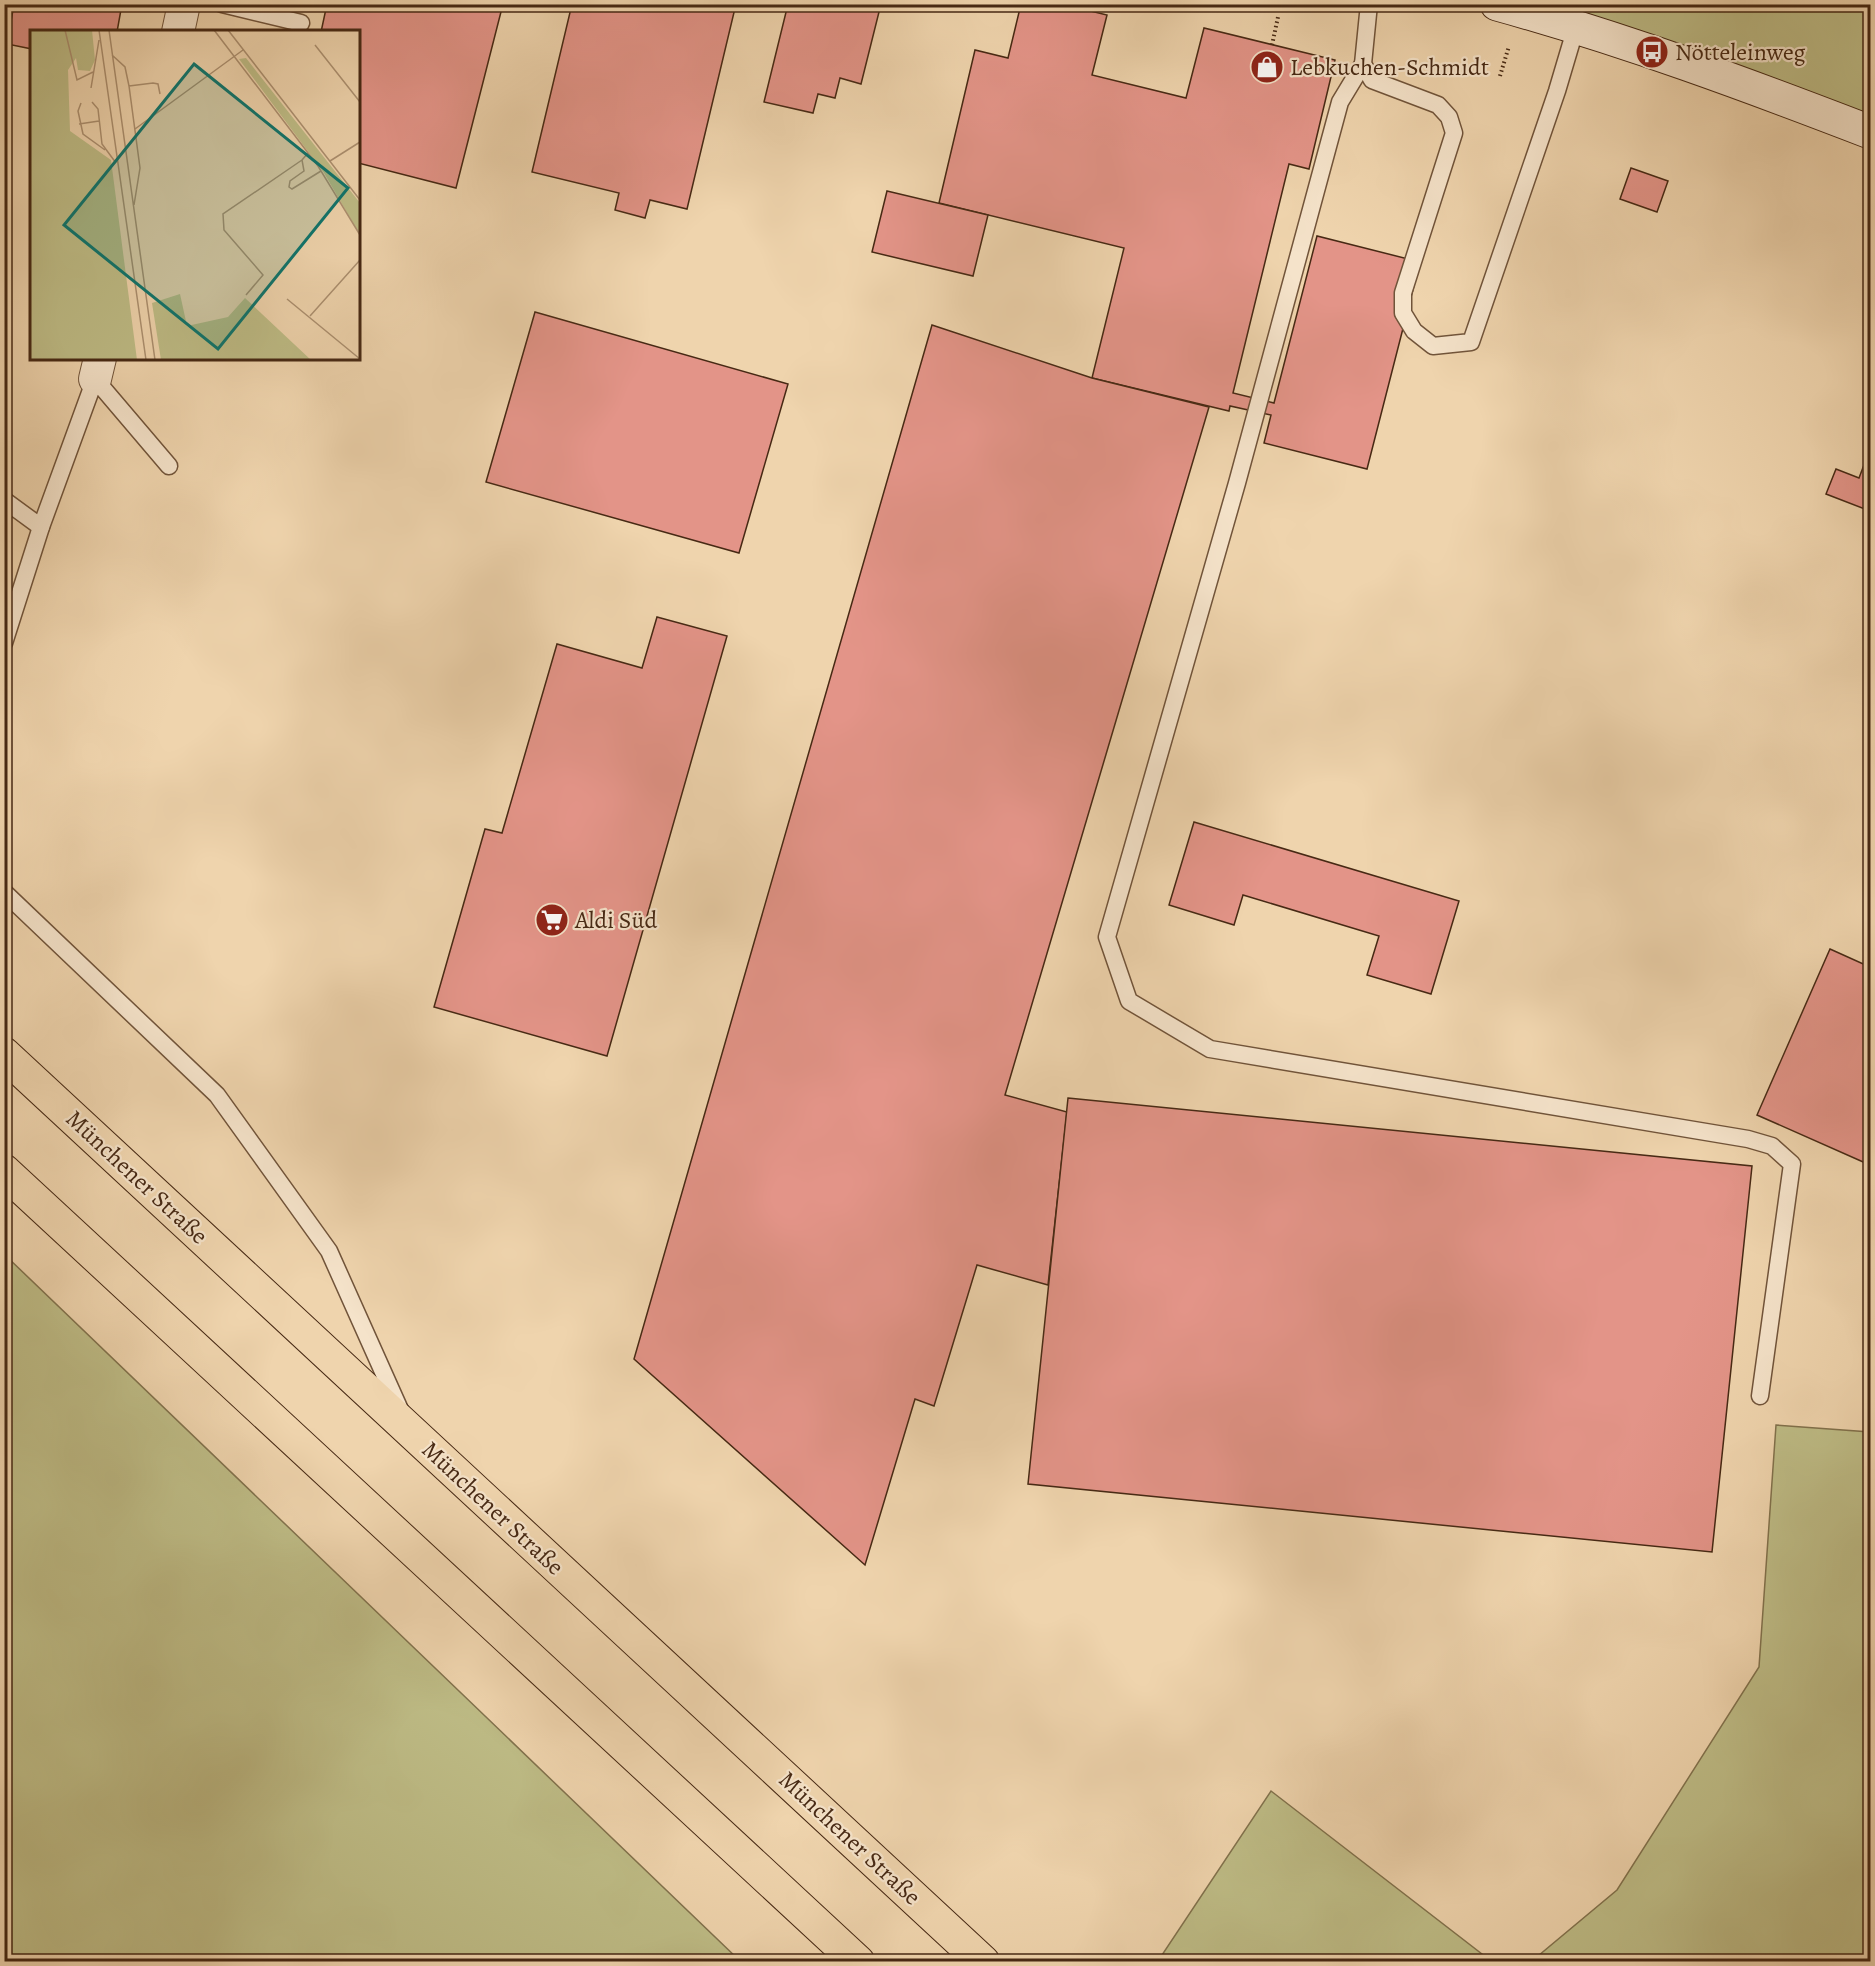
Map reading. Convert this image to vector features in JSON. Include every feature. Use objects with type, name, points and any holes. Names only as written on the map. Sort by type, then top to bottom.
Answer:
[{"type":"main road","points":[[1497,4],[1576,27],[1714,73],[1870,132]]},
{"type":"main road","name":"Münchener Straße","points":[[4,1054],[983,1962]]},
{"type":"main road","points":[[9,1186],[62,1225],[858,1962]]},
{"type":"street","points":[[178,30],[184,4]]},
{"type":"lane","points":[[222,4],[301,23]]},
{"type":"lane","points":[[1369,4],[1364,64],[1340,102],[1237,483],[1107,937],[1129,1001],[1210,1049],[1748,1139],[1772,1146],[1792,1164],[1760,1396]]},
{"type":"lane","points":[[1364,64],[1372,80],[1438,105],[1449,117],[1454,133],[1403,293],[1403,313],[1414,331],[1433,346],[1471,342],[1557,91],[1576,27]]},
{"type":"lane","points":[[98,369],[169,466]]},
{"type":"lane","points":[[4,643],[41,527],[98,369]]},
{"type":"lane","points":[[4,500],[41,527]]},
{"type":"lane","points":[[4,892],[216,1095],[329,1251],[409,1429]]},
{"type":"path","points":[[1272,45],[1278,17]]},
{"type":"shaded area","points":[[1510,5],[1870,5],[1870,128]]},
{"type":"shaded area","points":[[5,1255],[740,1961],[5,1961]]},
{"type":"shaded area","points":[[1776,1425],[1870,1432],[1870,1961],[1532,1961],[1617,1890],[1759,1667]]},
{"type":"shaded area","points":[[1271,1791],[1491,1961],[1158,1961]]},
{"type":"building","points":[[14,4],[122,4],[117,30],[30,30],[30,49],[7,44]]},
{"type":"building","points":[[327,4],[503,4],[456,188],[360,164],[360,30],[321,30]]},
{"type":"building","points":[[572,4],[736,4],[687,209],[650,200],[645,218],[615,210],[619,193],[532,172]]},
{"type":"building","points":[[788,4],[881,4],[861,84],[840,78],[835,98],[818,94],[813,113],[764,102]]},
{"type":"building","points":[[1021,4],[1062,4],[1107,15],[1092,75],[1186,98],[1204,28],[1335,60],[1309,169],[1289,164],[1233,393],[1274,403],[1317,236],[1420,262],[1367,469],[1264,443],[1271,415],[1230,406],[1229,411],[1092,378],[1124,248],[939,203],[975,50],[1008,58]]},
{"type":"building","points":[[1631,168],[1668,181],[1657,212],[1620,199]]},
{"type":"building","points":[[887,191],[988,215],[973,276],[872,252]]},
{"type":"building","points":[[535,312],[788,384],[739,553],[486,482]]},
{"type":"building","points":[[932,325],[1092,378],[1209,407],[1005,1095],[1067,1112],[1048,1285],[977,1265],[934,1406],[915,1399],[865,1565],[634,1359]]},
{"type":"building","points":[[1870,449],[1870,511],[1826,494],[1836,469],[1859,478]]},
{"type":"building","name":"Aldi Süd","points":[[657,617],[727,636],[607,1056],[434,1007],[485,829],[502,833],[557,644],[642,668]]},
{"type":"building","points":[[1194,822],[1459,901],[1431,994],[1367,975],[1379,936],[1243,895],[1234,925],[1169,905]]},
{"type":"building","points":[[1830,949],[1870,967],[1870,1165],[1757,1115]]},
{"type":"building","points":[[1068,1098],[1752,1166],[1712,1552],[1028,1484]]},
{"type":"place","name":"Nötteleinweg","points":[[1652,52]]},
{"type":"place","name":"Lebkuchen-Schmidt","points":[[1267,67]]},
{"type":"place","name":"Aldi Süd","points":[[552,920]]}]
